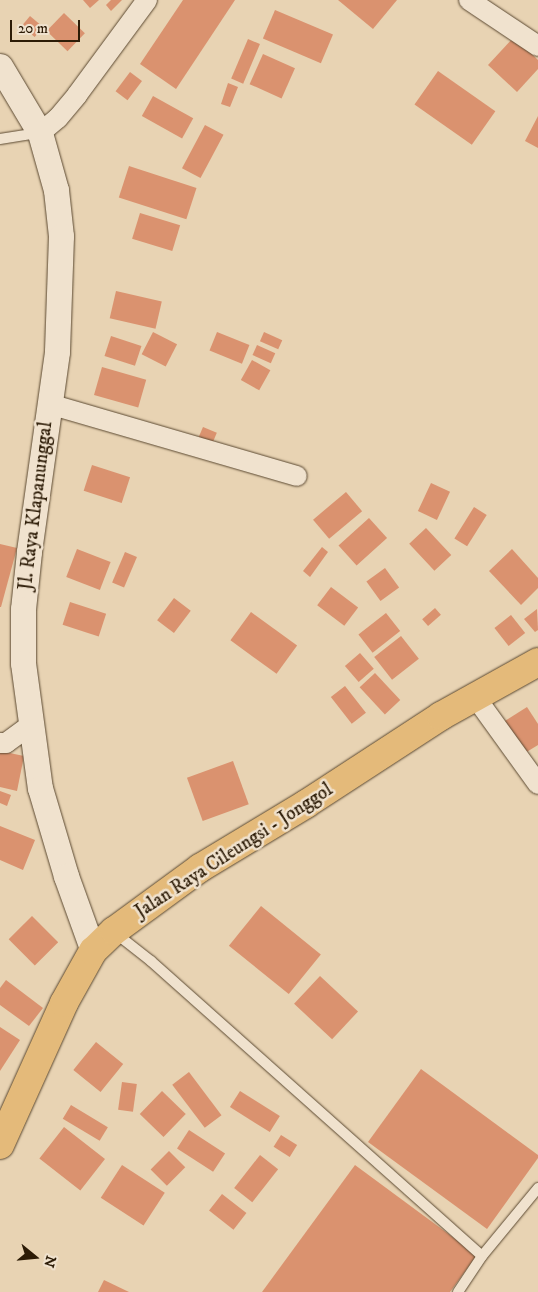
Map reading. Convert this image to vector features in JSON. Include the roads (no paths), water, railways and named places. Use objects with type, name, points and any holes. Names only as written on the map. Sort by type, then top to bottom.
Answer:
[{"type":"main road","name":"Jalan Raya Cileungsi - Jonggol","points":[[0,1145],[64,1003],[92,951],[114,931],[200,868],[440,716],[476,698],[538,662]]},
{"type":"street","points":[[40,133],[58,118],[77,95],[147,0]]},
{"type":"street","points":[[469,0],[538,46]]},
{"type":"street","name":"Jl. Raya Klapanunggal","points":[[0,66],[40,133],[56,190],[61,236],[57,352],[36,489],[23,609],[24,663],[40,788],[66,876],[92,951]]},
{"type":"street","points":[[49,404],[297,476]]},
{"type":"street","points":[[476,698],[538,784]]},
{"type":"street","points":[[0,743],[6,743],[32,724]]},
{"type":"lane","points":[[0,139],[40,133]]},
{"type":"lane","points":[[114,931],[159,968],[482,1256]]},
{"type":"lane","points":[[458,1292],[482,1256],[538,1188]]}]
